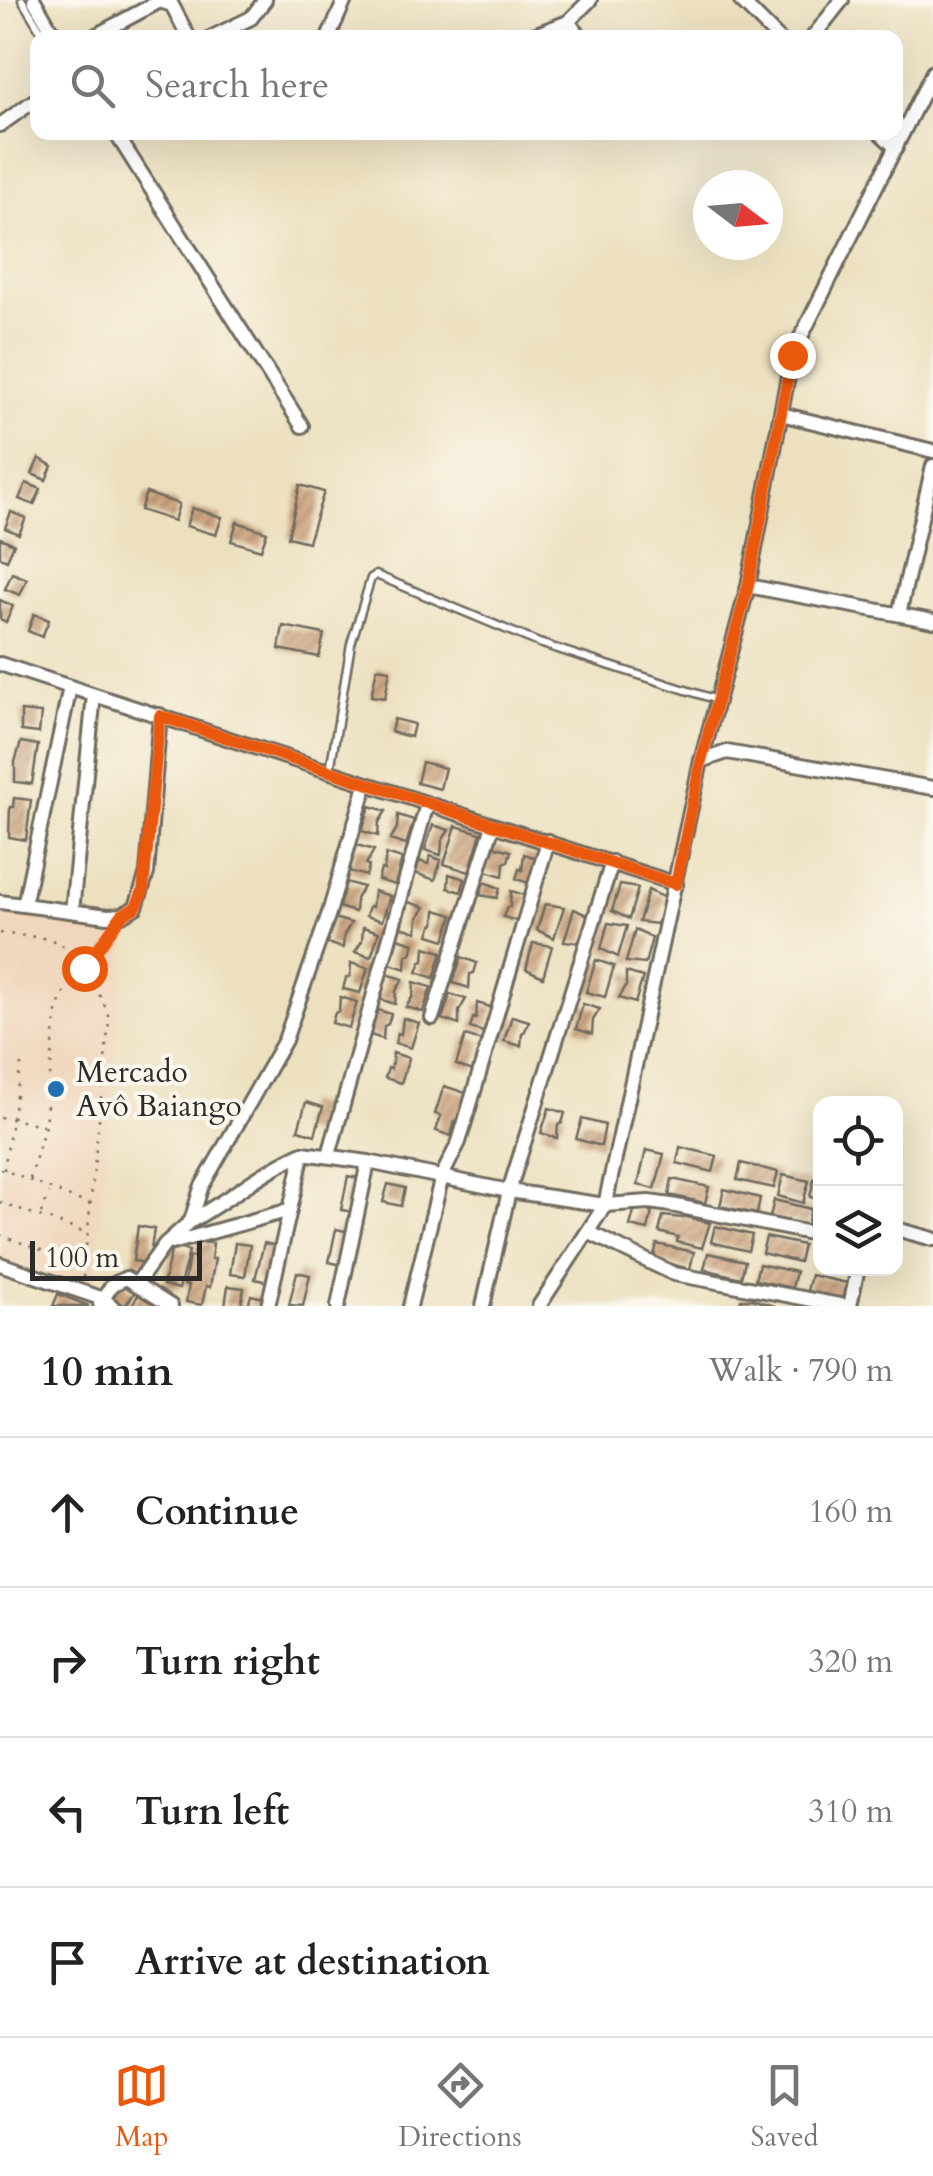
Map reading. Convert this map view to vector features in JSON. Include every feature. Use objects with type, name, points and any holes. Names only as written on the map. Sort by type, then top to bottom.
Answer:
[{"type":"street","points":[[226,30],[251,18],[265,0]]},
{"type":"street","points":[[332,30],[345,0]]},
{"type":"street","points":[[547,30],[568,22],[590,0]]},
{"type":"street","points":[[818,30],[842,0]]},
{"type":"street","points":[[106,30],[160,1],[172,6],[186,30]]},
{"type":"street","points":[[38,2],[52,30]]},
{"type":"street","points":[[746,2],[771,30]]},
{"type":"street","points":[[568,22],[575,30]]},
{"type":"street","points":[[903,134],[933,72]]},
{"type":"street","points":[[0,125],[30,104]]},
{"type":"street","points":[[120,140],[302,426]]},
{"type":"street","points":[[888,140],[896,148]]},
{"type":"street","points":[[539,1306],[606,1205],[701,761],[748,586],[797,340],[900,140]]},
{"type":"street","points":[[781,414],[933,451]]},
{"type":"street","points":[[899,614],[933,466]]},
{"type":"street","points":[[748,586],[933,621]]},
{"type":"street","points":[[0,664],[676,884]]},
{"type":"street","points":[[24,905],[70,687]]},
{"type":"street","points":[[72,912],[94,694]]},
{"type":"street","points":[[0,902],[122,915],[136,907],[146,873],[160,716]]},
{"type":"street","points":[[701,761],[727,752],[933,788]]},
{"type":"street","points":[[188,1224],[201,1188],[284,1040],[329,913],[366,784]]},
{"type":"street","points":[[330,1155],[428,804]]},
{"type":"street","points":[[432,1018],[493,824]]},
{"type":"street","points":[[410,1306],[442,1176],[459,1142],[548,842]]},
{"type":"street","points":[[482,1306],[508,1191],[612,862]]},
{"type":"street","points":[[268,1306],[303,1153]]},
{"type":"street","points":[[137,1284],[165,1244],[188,1224],[273,1166],[303,1153],[606,1205],[672,1205],[813,1234]]},
{"type":"street","points":[[338,1306],[368,1162]]},
{"type":"street","points":[[165,1244],[290,1210]]},
{"type":"street","points":[[188,1224],[228,1227]]},
{"type":"street","points":[[903,1231],[933,1239]]},
{"type":"street","points":[[588,1232],[674,1274],[847,1306],[856,1276]]},
{"type":"street","points":[[0,1264],[105,1304],[119,1279],[126,1278],[172,1306]]},
{"type":"lane","points":[[22,0],[40,30]]},
{"type":"lane","points":[[330,771],[351,644],[371,578],[376,575],[539,644],[717,700]]},
{"type":"path","points":[[30,1179],[45,1126],[56,1016],[62,997],[122,915]]},
{"type":"path","points":[[0,933],[67,946],[107,1009],[81,1294]]},
{"type":"path","points":[[22,1058],[2,1170],[90,1204]]},
{"type":"path","points":[[0,1117],[45,1126]]},
{"type":"path","points":[[40,1216],[49,1191]]},
{"type":"path","points":[[0,1202],[88,1233]]},
{"type":"path","points":[[0,1235],[84,1265]]},
{"type":"shaded area","name":"Mercado Avô Baiango","points":[[0,905],[128,920],[94,1290],[0,1258]]},
{"type":"building","points":[[39,458],[52,466],[46,480],[32,474]]},
{"type":"building","points":[[26,483],[41,489],[34,505],[19,499]]},
{"type":"building","points":[[300,485],[324,492],[308,542],[288,537]]},
{"type":"building","points":[[146,493],[179,504],[174,521],[140,510]]},
{"type":"building","points":[[192,508],[222,517],[216,535],[186,526]]},
{"type":"building","points":[[11,512],[26,518],[19,534],[5,528]]},
{"type":"building","points":[[237,522],[267,532],[261,550],[231,541]]},
{"type":"building","points":[[0,538],[14,544],[7,560],[0,557]]},
{"type":"building","points":[[12,573],[27,579],[20,595],[5,589]]},
{"type":"building","points":[[0,600],[13,606],[6,622],[0,619]]},
{"type":"building","points":[[34,614],[49,620],[42,637],[28,631]]},
{"type":"building","points":[[283,626],[324,634],[319,657],[279,649]]},
{"type":"building","points":[[377,668],[390,670],[385,698],[371,696]]},
{"type":"building","points":[[21,711],[41,713],[39,733],[21,731]]},
{"type":"building","points":[[394,719],[414,724],[411,737],[391,732]]},
{"type":"building","points":[[21,742],[38,745],[32,784],[15,782]]},
{"type":"building","points":[[422,762],[445,768],[440,789],[417,783]]},
{"type":"building","points":[[14,798],[31,800],[26,840],[9,837]]},
{"type":"building","points":[[370,806],[386,811],[379,822],[378,836],[362,831]]},
{"type":"building","points":[[398,815],[414,820],[406,845],[390,840],[397,828]]},
{"type":"building","points":[[433,825],[449,830],[442,841],[441,855],[425,850]]},
{"type":"building","points":[[456,826],[481,833],[469,872],[444,864]]},
{"type":"building","points":[[357,845],[374,850],[366,864],[366,876],[349,871]]},
{"type":"building","points":[[494,846],[511,851],[504,863],[503,876],[486,871]]},
{"type":"building","points":[[386,854],[402,859],[395,885],[378,880]]},
{"type":"building","points":[[524,854],[540,859],[532,884],[516,879]]},
{"type":"building","points":[[430,856],[441,860],[435,880],[409,871],[413,859],[428,864]]},
{"type":"building","points":[[449,874],[465,879],[461,892],[448,888]]},
{"type":"building","points":[[346,882],[363,887],[356,899],[355,912],[338,907]]},
{"type":"building","points":[[484,882],[500,888],[497,898],[480,895]]},
{"type":"building","points":[[620,885],[638,888],[629,919],[612,911]]},
{"type":"building","points":[[648,890],[665,898],[657,924],[639,922]]},
{"type":"building","points":[[374,891],[390,896],[382,921],[366,916]]},
{"type":"building","points":[[511,891],[528,896],[520,922],[503,917],[510,907]]},
{"type":"building","points":[[408,902],[425,907],[418,918],[417,932],[401,927]]},
{"type":"building","points":[[545,904],[564,907],[554,938],[537,930]]},
{"type":"building","points":[[574,909],[591,917],[583,943],[564,941]]},
{"type":"building","points":[[436,910],[453,915],[445,940],[429,935]]},
{"type":"building","points":[[334,918],[351,923],[344,935],[343,948],[327,943]]},
{"type":"building","points":[[608,923],[627,926],[618,957],[601,949]]},
{"type":"building","points":[[363,927],[379,932],[371,957],[355,952],[362,941]]},
{"type":"building","points":[[635,930],[652,938],[645,964],[626,962]]},
{"type":"building","points":[[398,938],[414,943],[407,955],[406,969],[390,964]]},
{"type":"building","points":[[533,943],[552,946],[543,977],[526,969]]},
{"type":"building","points":[[425,947],[442,952],[434,978],[417,972],[424,961]]},
{"type":"building","points":[[461,957],[477,963],[470,974],[469,988],[453,983]]},
{"type":"building","points":[[596,960],[614,966],[605,997],[586,992]]},
{"type":"building","points":[[351,963],[368,968],[360,993],[343,989],[350,977]]},
{"type":"building","points":[[626,972],[643,977],[635,1003],[619,998],[626,986]]},
{"type":"building","points":[[387,974],[403,979],[396,991],[395,1004],[379,999]]},
{"type":"building","points":[[414,982],[431,987],[423,1012],[406,1007],[413,996]]},
{"type":"building","points":[[450,994],[466,999],[459,1011],[459,1025],[442,1019]]},
{"type":"building","points":[[340,997],[357,1002],[349,1028],[332,1023],[339,1011]]},
{"type":"building","points":[[477,1003],[494,1008],[486,1033],[470,1028],[473,1018],[476,1019]]},
{"type":"building","points":[[583,1004],[600,1009],[593,1020],[592,1034],[576,1029]]},
{"type":"building","points":[[375,1009],[391,1014],[384,1026],[383,1039],[367,1034]]},
{"type":"building","points":[[512,1016],[529,1021],[522,1033],[521,1046],[504,1041]]},
{"type":"building","points":[[403,1018],[419,1023],[411,1048],[395,1043]]},
{"type":"building","points":[[465,1036],[482,1041],[473,1071],[456,1065]]},
{"type":"building","points":[[393,1053],[409,1058],[401,1083],[385,1078]]},
{"type":"building","points":[[444,1086],[469,1094],[460,1123],[455,1121],[451,1136],[436,1131],[441,1116],[435,1114]]},
{"type":"building","points":[[306,1102],[323,1107],[315,1135],[298,1130]]},
{"type":"building","points":[[549,1108],[565,1113],[558,1125],[557,1138],[541,1133]]},
{"type":"building","points":[[582,1119],[605,1125],[601,1146],[576,1139]]},
{"type":"building","points":[[680,1147],[717,1156],[713,1172],[677,1163]]},
{"type":"building","points":[[646,1150],[664,1154],[655,1189],[638,1185]]},
{"type":"building","points":[[741,1163],[778,1172],[774,1188],[737,1180]]},
{"type":"building","points":[[783,1175],[809,1181],[803,1203],[778,1196]]},
{"type":"building","points":[[348,1176],[362,1179],[354,1212],[341,1210]]},
{"type":"building","points":[[672,1179],[709,1187],[705,1203],[669,1195]]},
{"type":"building","points":[[388,1184],[405,1188],[401,1206],[383,1202]]},
{"type":"building","points":[[724,1189],[760,1198],[757,1214],[720,1206]]},
{"type":"building","points":[[774,1200],[811,1209],[807,1225],[770,1217]]},
{"type":"building","points":[[635,1208],[652,1212],[648,1230],[630,1226]]},
{"type":"building","points":[[663,1216],[710,1223],[702,1248],[677,1242],[678,1237],[659,1232]]},
{"type":"building","points":[[138,1226],[154,1229],[149,1263],[133,1261]]},
{"type":"building","points":[[715,1226],[752,1235],[748,1251],[711,1242]]},
{"type":"building","points":[[336,1229],[350,1232],[342,1265],[329,1262]]},
{"type":"building","points":[[766,1237],[803,1245],[799,1262],[762,1253]]},
{"type":"building","points":[[197,1242],[213,1243],[211,1259],[215,1259],[202,1305],[186,1302],[189,1285],[184,1285],[189,1257],[194,1257]]},
{"type":"building","points":[[235,1243],[250,1245],[245,1276],[230,1274]]},
{"type":"building","points":[[264,1243],[281,1247],[272,1283],[255,1279]]},
{"type":"building","points":[[657,1244],[694,1252],[690,1269],[653,1260]]},
{"type":"building","points":[[172,1247],[189,1251],[179,1289],[163,1285]]},
{"type":"building","points":[[708,1253],[745,1261],[741,1278],[704,1269]]},
{"type":"building","points":[[759,1264],[796,1272],[792,1288],[755,1280]]},
{"type":"building","points":[[297,1272],[310,1275],[303,1306],[289,1305]]},
{"type":"building","points":[[811,1275],[847,1283],[844,1300],[807,1291]]},
{"type":"building","points":[[120,1281],[135,1292],[125,1306],[110,1295]]},
{"type":"building","points":[[228,1286],[244,1288],[241,1306],[225,1306]]},
{"type":"building","points":[[58,1294],[89,1306],[53,1306]]},
{"type":"building","points":[[139,1294],[157,1306],[131,1306]]},
{"type":"building","points":[[251,1295],[268,1299],[266,1306],[248,1306]]},
{"type":"building","points":[[741,1299],[752,1299],[775,1306],[740,1306]]},
{"type":"place","name":"Mercado Avô Baiango","points":[[56,1089]]},
{"type":"route","points":[[84,968],[122,915],[136,907],[143,891],[160,716],[676,884],[701,761],[748,586],[792,355]]}]
